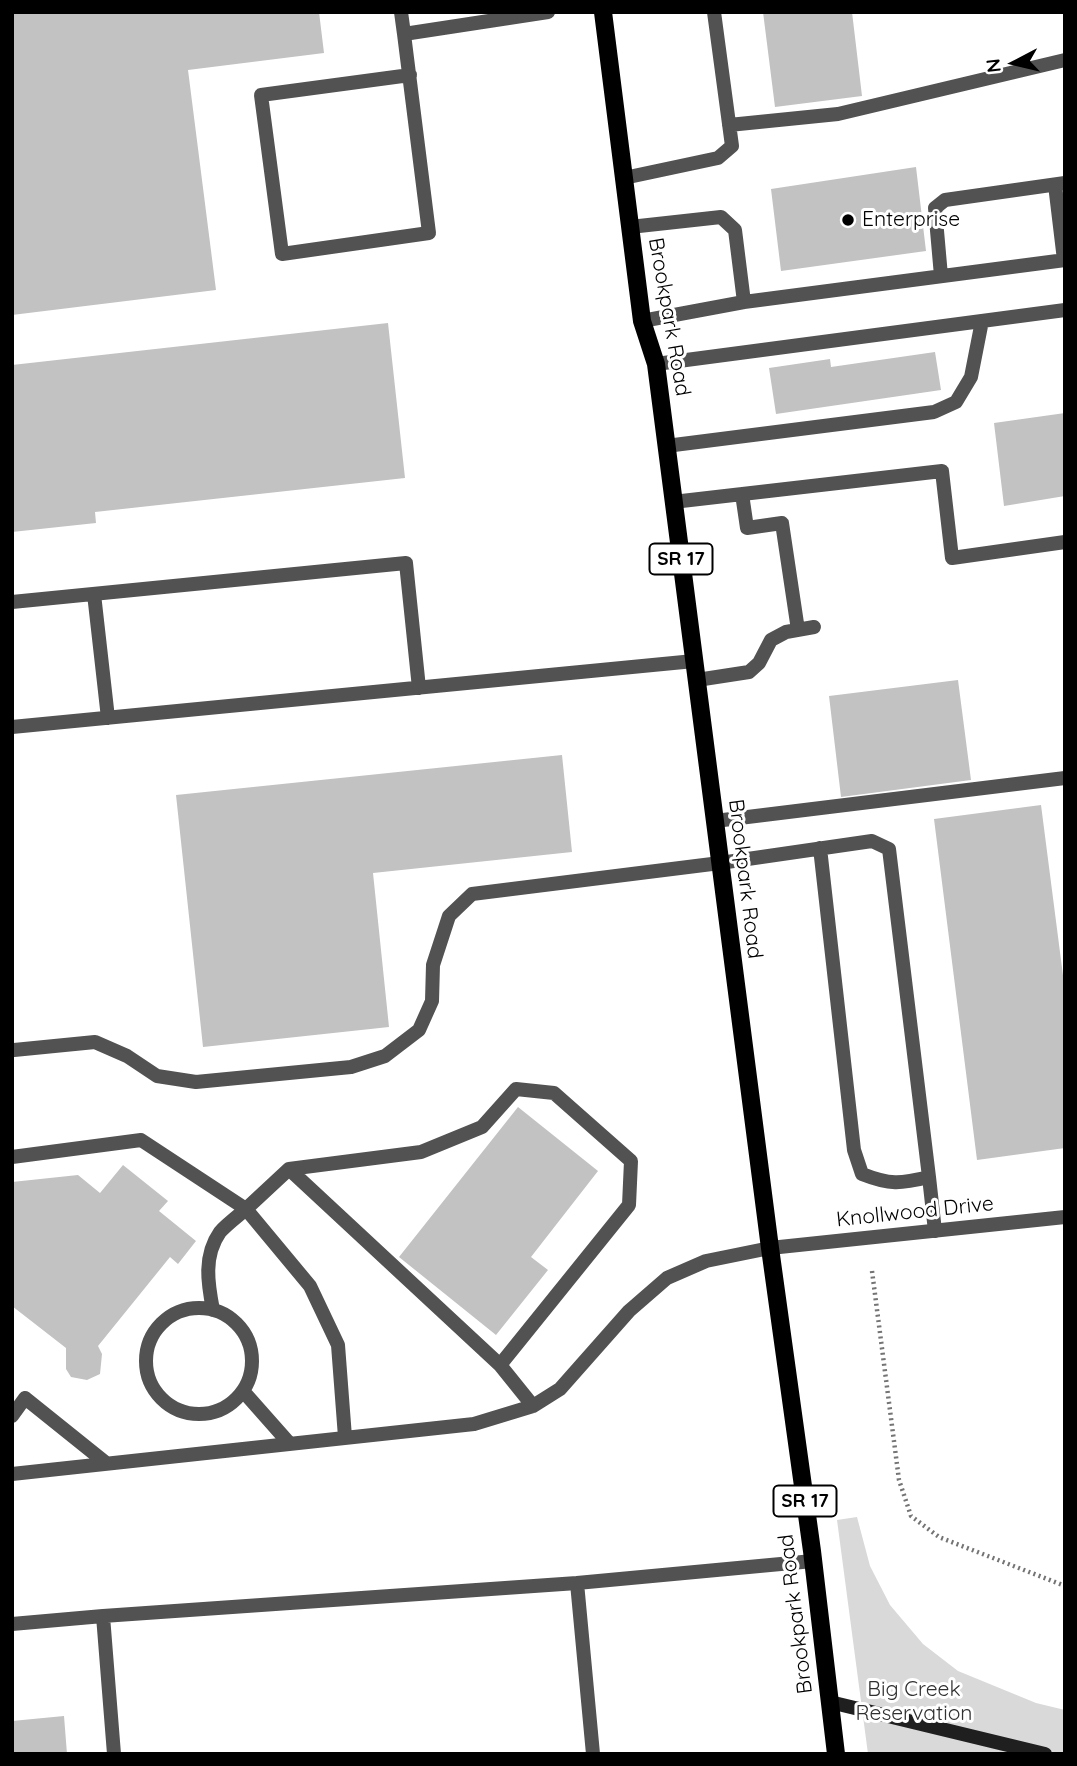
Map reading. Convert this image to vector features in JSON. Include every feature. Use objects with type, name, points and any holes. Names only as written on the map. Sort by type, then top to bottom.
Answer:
[{"type":"main road","name":"Brookpark Road","points":[[603,12],[642,321],[656,364],[836,1754]]},
{"type":"street","points":[[401,12],[410,75],[429,233],[282,254],[261,96],[410,75]]},
{"type":"street","points":[[404,34],[548,12]]},
{"type":"street","points":[[624,178],[718,158],[732,146],[714,12]]},
{"type":"street","points":[[729,125],[838,114],[1065,60]]},
{"type":"street","points":[[642,321],[744,302],[1064,260],[1060,184],[945,200],[936,208],[941,276]]},
{"type":"street","points":[[630,227],[721,217],[735,230],[744,302]]},
{"type":"street","points":[[656,364],[1065,310]]},
{"type":"street","points":[[666,446],[934,412],[956,402],[971,377],[982,321]]},
{"type":"street","points":[[674,502],[942,471],[952,558],[1065,542]]},
{"type":"street","points":[[741,494],[747,528],[782,523],[798,630]]},
{"type":"street","points":[[12,602],[406,563],[419,688]]},
{"type":"street","points":[[94,594],[108,718]]},
{"type":"street","points":[[697,680],[749,672],[759,663],[771,640],[786,632],[814,627]]},
{"type":"street","points":[[12,727],[694,661]]},
{"type":"street","points":[[715,821],[1065,778]]},
{"type":"street","points":[[14,1050],[95,1042],[127,1056],[157,1076],[196,1082],[351,1067],[385,1056],[419,1030],[432,1001],[433,965],[449,916],[472,894],[872,841],[889,849],[935,1231]]},
{"type":"street","points":[[820,848],[854,1150],[862,1174],[887,1183],[909,1182],[929,1177]]},
{"type":"street","points":[[213,1310],[207,1276],[211,1250],[220,1232],[289,1169],[421,1152],[482,1127],[516,1089],[554,1093],[631,1161],[629,1205],[499,1365]]},
{"type":"street","points":[[12,1157],[141,1140],[246,1209],[310,1286],[338,1345],[345,1437]]},
{"type":"street","points":[[289,1169],[499,1365],[533,1406]]},
{"type":"street","name":"Knollwood Drive","points":[[12,1474],[474,1424],[533,1406],[560,1389],[629,1311],[667,1278],[706,1261],[770,1248],[1065,1217]]},
{"type":"street","points":[[196,1308],[213,1310],[228,1317],[240,1328],[248,1342],[251,1367],[243,1391],[230,1404],[214,1412],[196,1415],[177,1410],[163,1400],[152,1385],[146,1367],[147,1349],[154,1332],[165,1320],[180,1311],[196,1308]]},
{"type":"street","points":[[243,1391],[289,1443]]},
{"type":"street","points":[[12,1416],[25,1398],[106,1464]]},
{"type":"street","points":[[12,1624],[577,1583],[813,1561]]},
{"type":"street","points":[[577,1583],[593,1754]]},
{"type":"street","points":[[103,1616],[114,1754]]},
{"type":"street","points":[[830,1702],[1045,1754]]},
{"type":"path","points":[[872,1271],[899,1480],[911,1516],[939,1537],[1065,1586]]},
{"type":"green space","name":"Big Creek Reservation","points":[[857,1517],[870,1566],[890,1605],[923,1644],[958,1671],[1036,1703],[1065,1710],[1065,1754],[868,1754],[837,1520]]},
{"type":"building","points":[[12,12],[319,12],[324,53],[188,70],[216,290],[12,315]]},
{"type":"building","points":[[763,12],[852,12],[862,96],[775,107]]},
{"type":"building","name":"Enterprise","points":[[916,167],[926,251],[781,271],[771,189]]},
{"type":"building","points":[[388,323],[405,478],[95,512],[96,523],[12,532],[12,365]]},
{"type":"building","points":[[935,352],[941,390],[776,414],[769,368],[830,359],[831,367]]},
{"type":"building","points":[[1065,413],[1065,496],[1004,506],[994,423]]},
{"type":"building","points":[[958,680],[971,780],[841,797],[829,696]]},
{"type":"building","points":[[562,755],[572,852],[373,873],[389,1027],[203,1047],[176,795]]},
{"type":"building","points":[[1041,805],[1065,991],[1065,1148],[977,1160],[934,819]]},
{"type":"building","points":[[518,1107],[598,1171],[531,1257],[548,1270],[496,1335],[399,1257]]},
{"type":"building","points":[[123,1165],[168,1201],[159,1211],[196,1241],[178,1264],[170,1257],[98,1346],[102,1354],[100,1374],[87,1380],[71,1377],[66,1369],[66,1348],[12,1306],[12,1182],[78,1175],[100,1193]]},
{"type":"building","points":[[64,1716],[67,1754],[12,1754],[12,1721]]},
{"type":"place","name":"Enterprise","points":[[848,220]]}]
